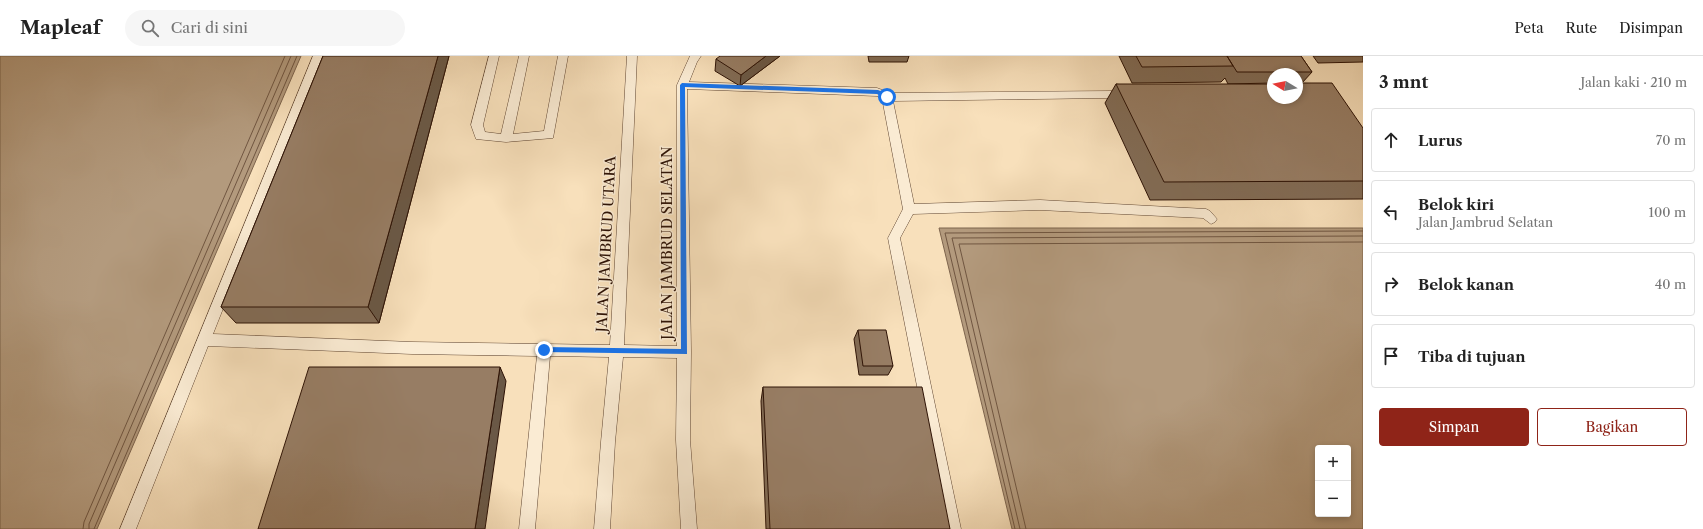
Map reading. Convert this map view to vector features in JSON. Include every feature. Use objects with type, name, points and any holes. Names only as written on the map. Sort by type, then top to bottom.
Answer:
[{"type":"lane","points":[[128,529],[318,56]]},
{"type":"lane","points":[[494,56],[476,125],[480,136],[506,138],[549,135],[563,56]]},
{"type":"lane","points":[[506,138],[524,56]]},
{"type":"lane","name":"JALAN JAMBRUD UTARA","points":[[602,529],[608,442],[617,350],[632,56]]},
{"type":"lane","name":"JALAN JAMBRUD SELATAN","points":[[689,529],[683,440],[684,352],[682,85],[692,61],[696,56]]},
{"type":"lane","points":[[682,85],[878,92],[887,97],[1108,94]]},
{"type":"lane","points":[[887,97],[909,209],[894,238],[954,529]]},
{"type":"lane","points":[[909,209],[1040,205],[1206,214],[1211,219]]},
{"type":"lane","points":[[204,340],[412,348],[684,352]]},
{"type":"lane","points":[[526,529],[544,350]]},
{"type":"water","points":[[0,56],[301,56],[97,529],[0,529]]},
{"type":"water","points":[[939,228],[1363,228],[1363,529],[1012,529]]},
{"type":"building","points":[[323,56],[438,56],[368,307],[221,307]]},
{"type":"building","points":[[720,56],[766,56],[741,75],[716,59]]},
{"type":"building","points":[[1136,56],[1227,56],[1233,66],[1142,67]]},
{"type":"building","points":[[1227,56],[1301,56],[1312,72],[1303,72],[1303,68],[1267,68],[1267,72],[1237,72]]},
{"type":"building","points":[[1303,83],[1332,83],[1363,128],[1363,181],[1164,182],[1116,84],[1267,84],[1267,104],[1303,104]]},
{"type":"building","points":[[858,330],[886,330],[893,366],[863,366]]},
{"type":"building","points":[[309,367],[500,367],[475,529],[258,529]]},
{"type":"building","points":[[763,387],[922,387],[950,529],[770,529]]},
{"type":"route","points":[[544,350],[684,352],[682,85],[878,92],[887,97]]}]
